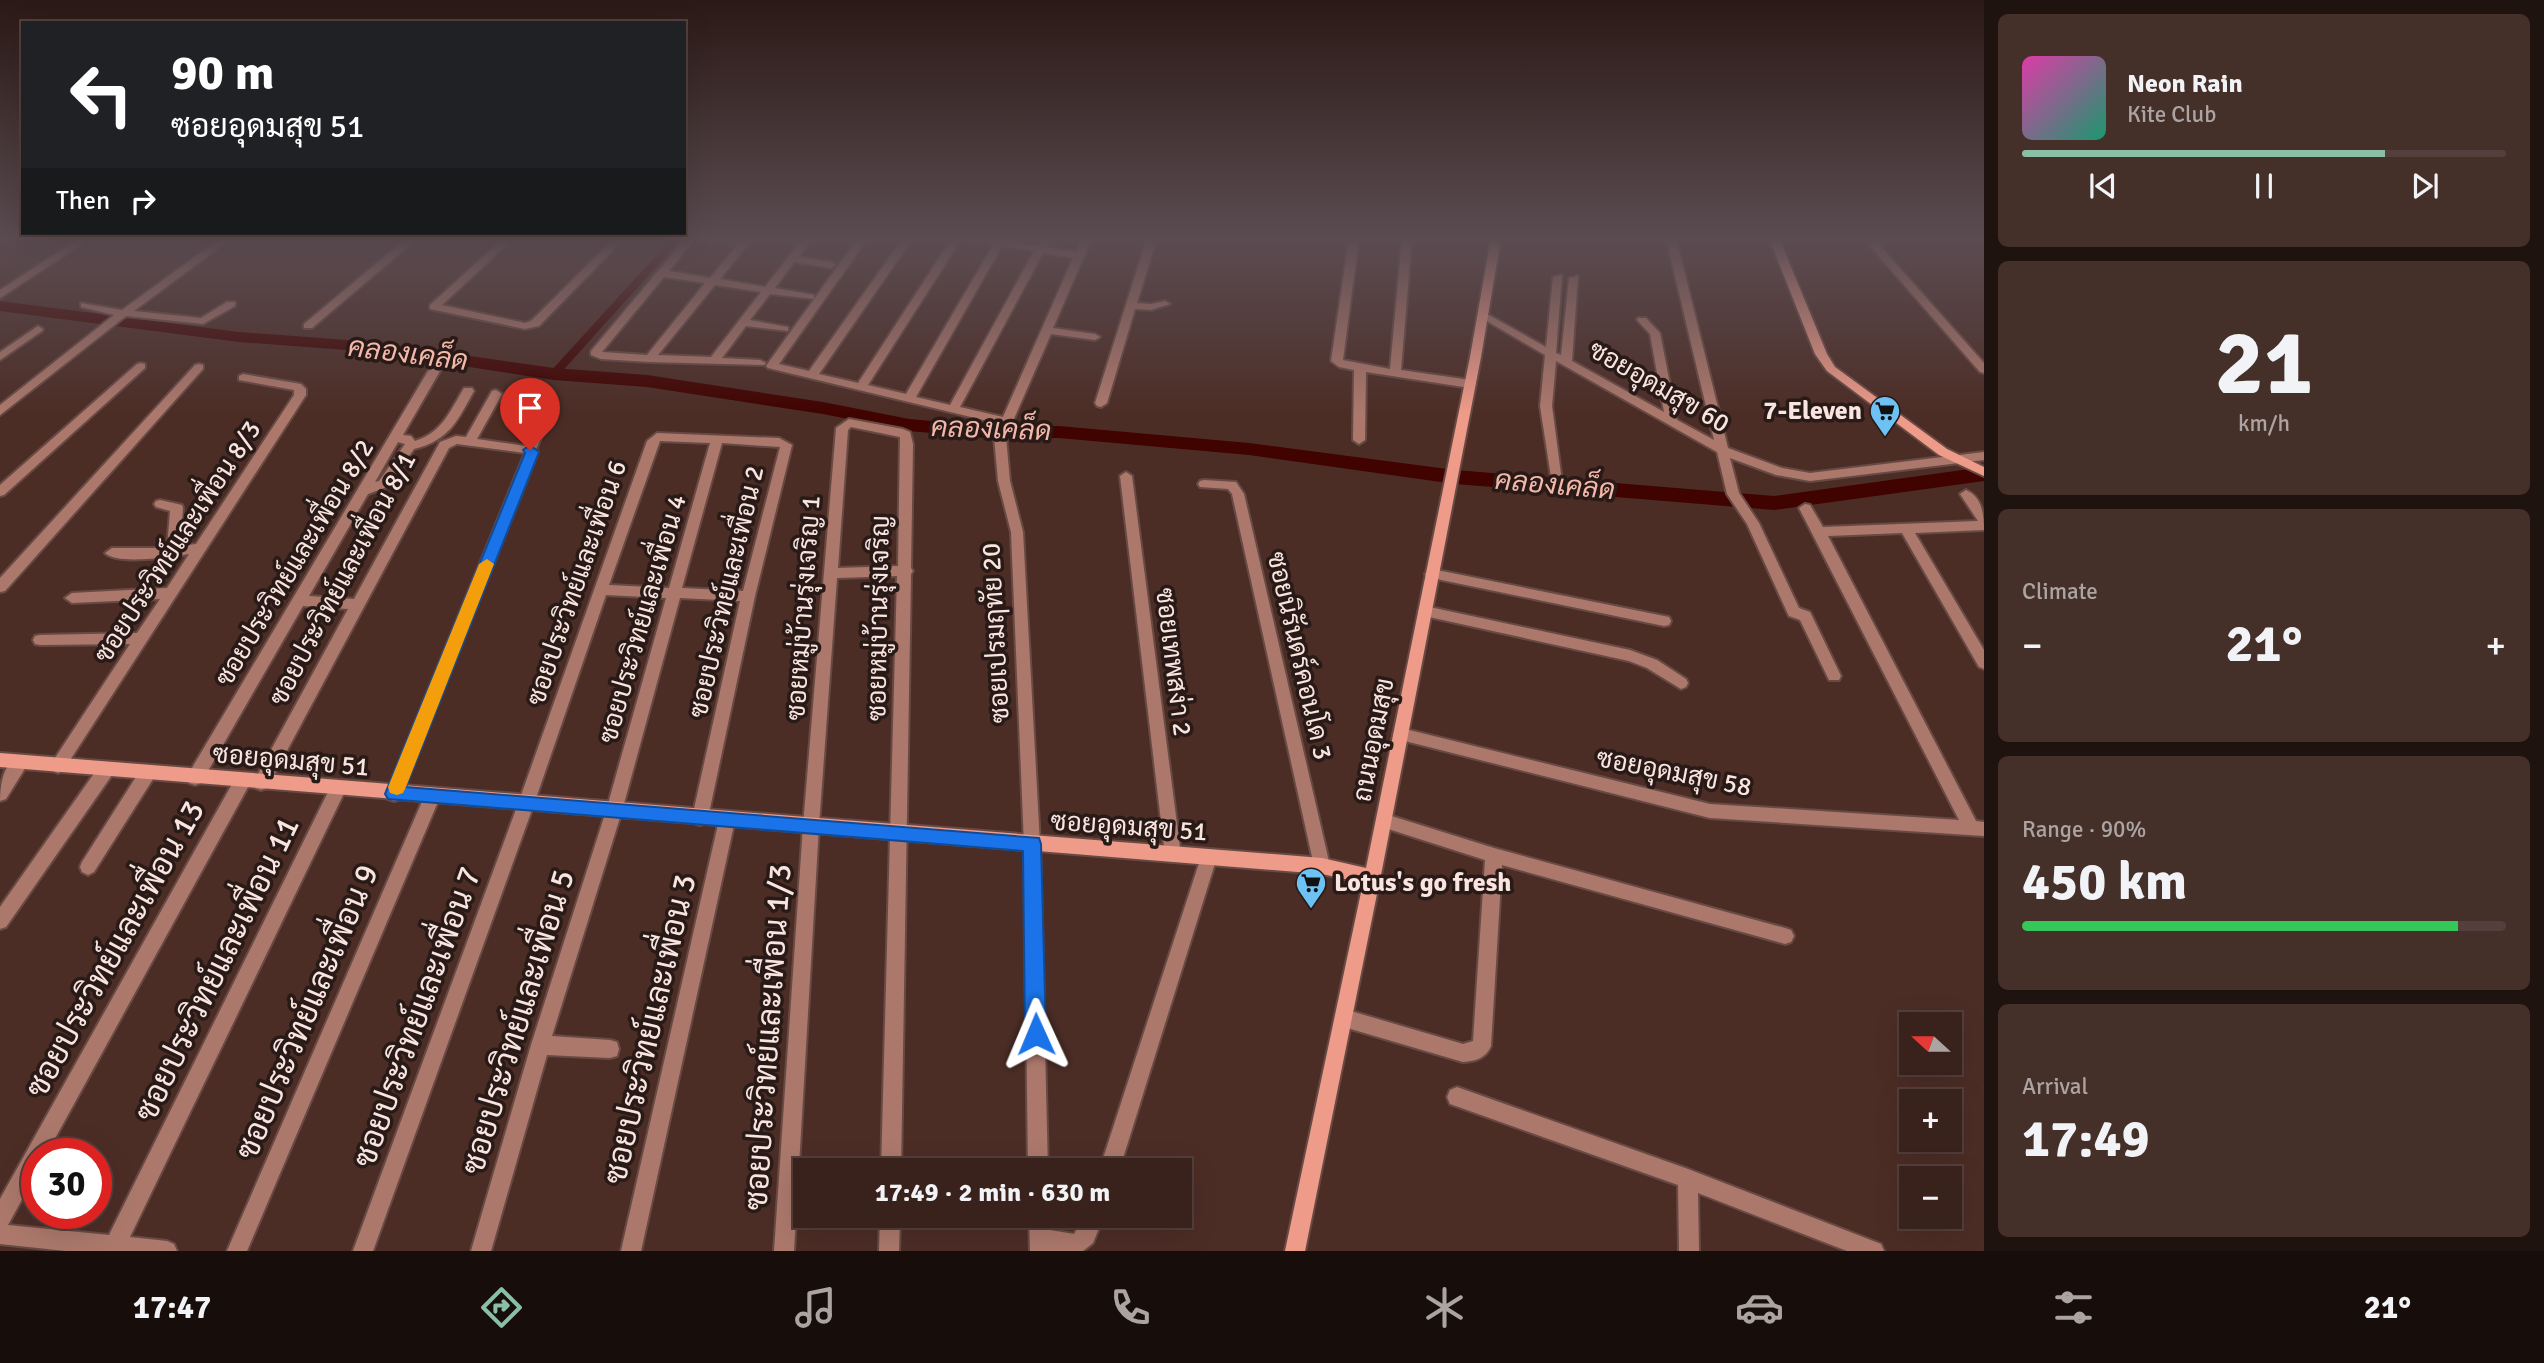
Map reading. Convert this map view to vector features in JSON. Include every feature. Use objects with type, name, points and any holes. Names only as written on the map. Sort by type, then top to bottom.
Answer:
[{"type":"street","points":[[0,411],[96,333],[147,296]]},
{"type":"street","points":[[308,326],[343,296]]},
{"type":"street","points":[[446,296],[434,307],[525,326],[535,324],[562,296]]},
{"type":"street","points":[[641,296],[595,352],[601,356],[760,363]]},
{"type":"street","points":[[649,359],[700,296]]},
{"type":"street","points":[[715,359],[761,296]]},
{"type":"street","points":[[820,296],[772,363],[774,367],[953,410],[1003,430]]},
{"type":"street","points":[[812,376],[867,296]]},
{"type":"street","points":[[862,388],[920,296]]},
{"type":"street","points":[[909,399],[968,296]]},
{"type":"street","points":[[953,410],[1014,296]]},
{"type":"street","name":"ซอยเปรมฤทัย 20","points":[[1038,1158],[1032,844],[1017,532],[1004,481],[1003,430],[1062,296]]},
{"type":"street","points":[[1101,402],[1133,296]]},
{"type":"street","points":[[1346,296],[1337,361],[1360,368],[1470,384]]},
{"type":"street","points":[[1395,373],[1402,296]]},
{"type":"street","name":"ถนนอุดมสุข","points":[[1295,1251],[1374,878],[1454,457],[1488,296]]},
{"type":"street","points":[[1555,474],[1546,406],[1556,296]]},
{"type":"street","points":[[1566,361],[1572,296]]},
{"type":"street","points":[[1685,296],[1736,499],[1753,523],[1794,612],[1805,616],[1834,676]]},
{"type":"street","points":[[1798,296],[1821,354],[1831,369],[1959,461],[1979,470]]},
{"type":"street","points":[[1919,296],[1984,370]]},
{"type":"street","points":[[85,305],[123,314],[203,321],[231,304]]},
{"type":"street","points":[[1130,305],[1151,312],[1165,304]]},
{"type":"street","name":"ซอยอุดมสุข 60","points":[[1485,317],[1550,351],[1722,450],[1770,469],[1810,477],[1984,456]]},
{"type":"street","points":[[1642,320],[1655,333],[1671,420]]},
{"type":"street","points":[[742,323],[783,329]]},
{"type":"street","points":[[0,357],[38,329]]},
{"type":"street","points":[[1047,331],[1095,337]]},
{"type":"street","points":[[0,492],[142,366]]},
{"type":"street","points":[[0,587],[199,367]]},
{"type":"street","points":[[1359,440],[1360,368]]},
{"type":"street","name":"ซอยประวิทย์และเพื่อน 8/2","points":[[195,778],[434,370]]},
{"type":"street","name":"ซอยประวิทย์และเพื่อน 8/3","points":[[58,766],[300,391],[293,386],[243,378]]},
{"type":"street","points":[[410,446],[430,443],[439,436],[448,427],[468,391]]},
{"type":"street","points":[[469,442],[496,394]]},
{"type":"street","points":[[394,794],[514,499],[545,411]]},
{"type":"street","name":"ซอยหมู่บ้านรุ่งเจริญ 1","points":[[811,826],[833,572],[842,428],[849,424],[876,428]]},
{"type":"street","name":"ซอยหมู่บ้านรุ่งเจริญ","points":[[876,428],[906,435],[906,570],[891,1158]]},
{"type":"street","points":[[364,491],[383,484],[410,446],[411,441],[395,438]]},
{"type":"street","name":"ซอยประวิทย์และเพื่อน 6","points":[[526,804],[654,439],[718,439]]},
{"type":"street","name":"ซอยประวิทย์และเพื่อน 4","points":[[614,811],[718,439]]},
{"type":"street","name":"ซอยประวิทย์และเพื่อน 2","points":[[700,818],[748,596],[786,447],[785,443],[779,442],[718,439]]},
{"type":"street","name":"ซอยประวิทย์และเพื่อน 8/1","points":[[261,783],[441,448],[448,442],[469,442],[530,450]]},
{"type":"street","name":"ซอยเทพสง่า 2","points":[[1126,475],[1173,855]]},
{"type":"street","name":"ซอยนิรันดร์คอนโด 3","points":[[1204,484],[1231,485],[1238,494],[1322,866]]},
{"type":"street","points":[[1818,532],[1984,522],[1966,494]]},
{"type":"street","points":[[160,504],[177,508],[173,552]]},
{"type":"street","points":[[1805,508],[1977,828]]},
{"type":"street","points":[[1905,527],[1984,663]]},
{"type":"street","points":[[112,553],[173,552],[201,548]]},
{"type":"street","points":[[833,572],[906,570]]},
{"type":"street","points":[[1432,574],[1664,621]]},
{"type":"street","points":[[601,590],[748,596]]},
{"type":"street","points":[[72,598],[172,593]]},
{"type":"street","points":[[298,601],[358,604]]},
{"type":"street","points":[[1425,611],[1630,656],[1652,664],[1681,682]]},
{"type":"street","points":[[40,640],[142,638]]},
{"type":"street","name":"ซอยอุดมสุข 58","points":[[1401,734],[1710,811],[1977,828]]},
{"type":"street","name":"ซอยอุดมสุข 51","points":[[0,760],[242,782],[1322,866],[1374,878]]},
{"type":"street","points":[[0,794],[21,762]]},
{"type":"street","points":[[0,921],[106,770]]},
{"type":"street","points":[[88,867],[147,774]]},
{"type":"street","name":"ซอยประวิทย์และเพื่อน 13","points":[[0,1219],[242,782]]},
{"type":"street","name":"ซอยประวิทย์และเพื่อน 11","points":[[113,1248],[338,789]]},
{"type":"street","name":"ซอยประวิทย์และเพื่อน 9","points":[[237,1251],[432,797]]},
{"type":"street","name":"ซอยประวิทย์และเพื่อน 7","points":[[363,1251],[526,804]]},
{"type":"street","name":"ซอยประวิทย์และเพื่อน 5","points":[[481,1251],[540,1045],[614,811]]},
{"type":"street","name":"ซอยประวิทย์และเพื่อน 3","points":[[631,1251],[727,820]]},
{"type":"street","points":[[1385,821],[1494,855],[1785,936]]},
{"type":"street","name":"ซอยประวิทย์และเพื่อน 1/3","points":[[784,1251],[811,826]]},
{"type":"street","points":[[1344,1018],[1463,1053],[1474,1052],[1482,1046],[1494,855]]},
{"type":"street","points":[[1113,1158],[1209,858]]},
{"type":"street","points":[[540,1045],[610,1049]]},
{"type":"street","points":[[1457,1097],[1688,1180],[1874,1251]]},
{"type":"street","points":[[1688,1180],[1689,1251]]},
{"type":"street","points":[[890,1228],[890,1251]]},
{"type":"street","points":[[1040,1245],[1080,1245],[1087,1238],[1090,1228]]},
{"type":"street","points":[[0,1234],[113,1248],[167,1251]]},
{"type":"waterway","points":[[554,374],[624,296]]},
{"type":"waterway","name":"คลองเคล็ด","points":[[0,306],[239,337],[373,347],[554,374],[647,381],[823,408],[909,425],[987,432],[1059,432],[1249,449],[1455,477],[1774,503],[1984,474]]},
{"type":"slow traffic","points":[[397,787],[487,564]]},
{"type":"place","name":"7-Eleven","points":[[1885,438]]},
{"type":"place","name":"Lotus's go fresh","points":[[1311,910]]},
{"type":"route","points":[[530,450],[532,452],[509,511],[394,794],[1032,844],[1036,1034]]}]
